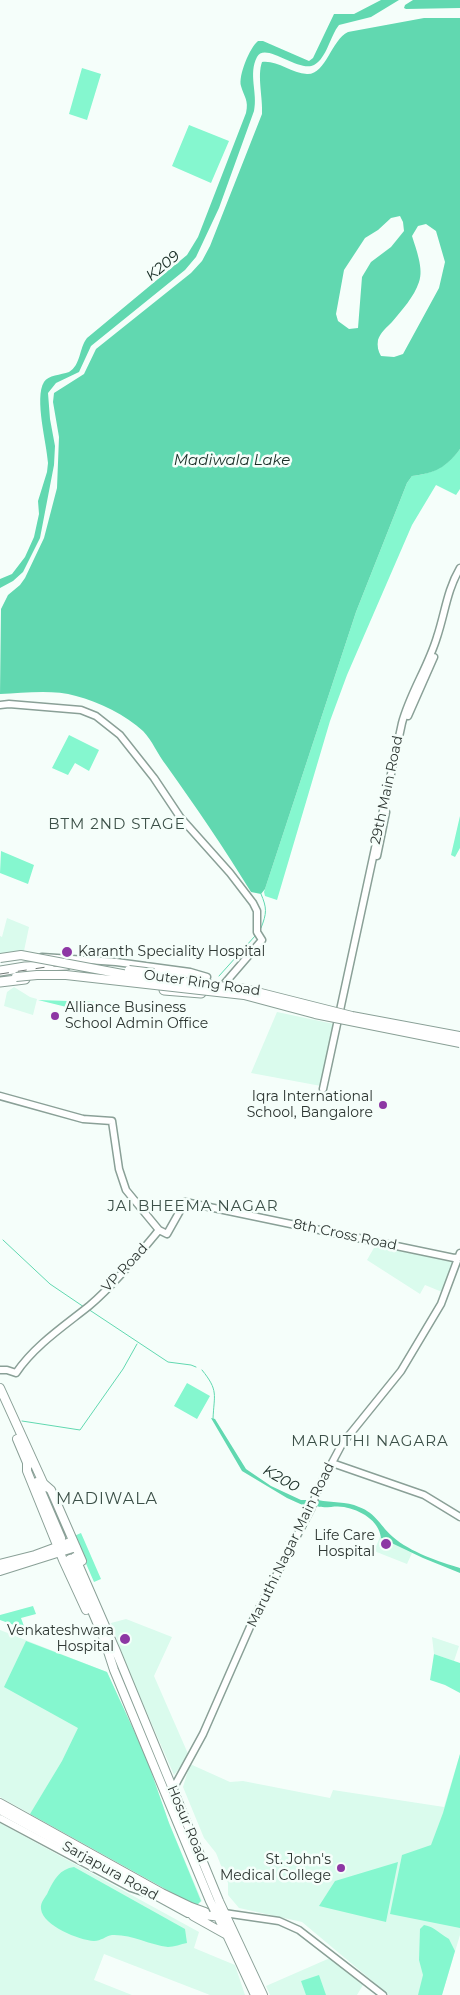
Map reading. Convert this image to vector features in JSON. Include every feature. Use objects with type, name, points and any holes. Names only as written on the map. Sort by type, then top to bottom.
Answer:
[{"type":"highway","points":[[43,966],[51,956]]},
{"type":"highway","name":"Outer Ring Road","points":[[0,971],[26,962],[43,966],[70,966],[243,986],[341,1012],[460,1036]]},
{"type":"highway","name":"Outer Ring Road","points":[[1,983],[27,978],[69,977],[184,992],[217,994],[242,998],[338,1022],[460,1044]]},
{"type":"main road","name":"29th Main Road","points":[[323,1089],[406,708],[430,656],[437,637],[448,590],[460,568]]},
{"type":"main road","name":"29th Main Road","points":[[389,789],[410,709],[435,656],[453,589],[460,576]]},
{"type":"main road","points":[[0,705],[9,704],[81,710],[96,716],[120,735],[154,778],[180,816],[230,873],[257,911],[257,932],[262,940],[225,984]]},
{"type":"main road","points":[[0,958],[21,955],[97,970],[183,983],[245,989],[352,1016],[460,1036]]},
{"type":"main road","points":[[26,962],[51,956],[116,962],[190,972],[205,976],[209,982]]},
{"type":"main road","points":[[97,970],[122,969],[202,978],[209,982]]},
{"type":"main road","points":[[1,983],[16,977],[66,975],[244,995],[315,1014],[460,1044]]},
{"type":"main road","points":[[0,1096],[83,1119],[112,1121],[118,1169],[126,1190],[159,1230]]},
{"type":"main road","name":"8th Cross Road","points":[[159,1230],[167,1234],[185,1202],[458,1258]]},
{"type":"main road","name":"VP Road","points":[[0,1370],[16,1373],[22,1363],[90,1305],[159,1230]]},
{"type":"main road","name":"Maruthi Nagar Main Road","points":[[173,1789],[203,1734],[253,1620],[342,1444],[401,1371],[441,1304],[458,1258]]},
{"type":"main road","points":[[0,1388],[44,1483],[63,1536],[27,1463],[0,1400]]},
{"type":"main road","points":[[27,1463],[27,1471],[59,1550],[100,1640],[113,1652]]},
{"type":"main road","points":[[332,1463],[424,1495],[460,1518]]},
{"type":"main road","points":[[44,1483],[51,1490],[114,1636],[113,1652]]},
{"type":"main road","points":[[0,1571],[75,1544]]},
{"type":"main road","points":[[0,1564],[59,1550]]},
{"type":"main road","points":[[72,1558],[104,1639],[113,1652]]},
{"type":"main road","name":"Hosur Road","points":[[113,1652],[173,1789],[223,1915],[263,1995]]},
{"type":"main road","name":"Hosur Road","points":[[113,1652],[206,1893],[223,1915],[228,1936],[254,1995]]},
{"type":"main road","name":"Sarjapura Road","points":[[0,1803],[191,1907],[223,1915]]},
{"type":"main road","name":"Sarjapura Road","points":[[0,1810],[150,1894],[188,1913],[223,1915]]},
{"type":"main road","points":[[0,1818],[131,1888],[150,1894]]},
{"type":"main road","points":[[188,1913],[228,1936]]},
{"type":"main road","points":[[223,1915],[279,1921],[290,1926],[298,1930],[383,1995]]},
{"type":"shaded area","points":[[82,68],[101,74],[87,120],[69,114]]},
{"type":"shaded area","points":[[189,125],[229,141],[211,183],[172,166]]},
{"type":"shaded area","points":[[460,449],[460,489],[456,495],[436,485],[412,525],[347,675],[330,721],[277,900],[265,896],[264,892],[356,612],[407,483],[412,476],[434,471],[445,465]]},
{"type":"shaded area","points":[[69,735],[99,750],[89,771],[75,763],[68,775],[52,768]]},
{"type":"shaded area","points":[[460,816],[460,848],[455,857],[451,855]]},
{"type":"shaded area","points":[[1,851],[34,865],[28,884],[0,873]]},
{"type":"shaded area","points":[[7,918],[29,927],[24,951],[0,955],[0,936],[2,937]]},
{"type":"shaded area","points":[[14,987],[37,999],[33,1015],[4,1006],[7,992]]},
{"type":"shaded area","points":[[38,1000],[99,1002],[95,1014]]},
{"type":"shaded area","points":[[277,1012],[334,1024],[321,1086],[251,1073]]},
{"type":"shaded area","points":[[375,1246],[455,1264],[442,1292],[425,1285],[420,1294],[367,1260]]},
{"type":"shaded area","points":[[187,1383],[210,1396],[197,1419],[174,1406]]},
{"type":"shaded area","points":[[81,1533],[101,1579],[94,1582],[74,1536]]},
{"type":"shaded area","name":"Life Care Hospital","points":[[380,1537],[412,1553],[407,1564],[374,1551]]},
{"type":"shaded area","points":[[33,1606],[36,1614],[21,1618],[25,1629],[0,1620],[0,1615]]},
{"type":"shaded area","points":[[126,1619],[172,1637],[154,1676],[189,1756],[174,1775],[127,1667],[111,1623]]},
{"type":"shaded area","name":"St. John's Medical College","points":[[0,1630],[107,1672],[146,1757],[169,1823],[202,1901],[196,1906],[0,1797]]},
{"type":"shaded area","points":[[432,1637],[459,1646],[454,1661],[434,1654]]},
{"type":"shaded area","name":"St. John's Medical College","points":[[26,1641],[107,1672],[146,1757],[169,1823],[201,1901],[196,1906],[30,1814],[62,1761],[78,1728],[4,1687]]},
{"type":"shaded area","points":[[434,1654],[460,1663],[460,1693],[430,1680]]},
{"type":"shaded area","name":"St. John's Medical College","points":[[460,1754],[460,1935],[442,1995],[389,1995],[302,1922],[239,1908],[228,1895],[228,1883],[216,1853],[204,1838],[183,1787],[190,1764],[230,1782],[243,1781],[330,1798],[333,1790],[444,1807]]},
{"type":"shaded area","points":[[460,1754],[460,1928],[390,1914],[402,1855],[431,1845],[443,1813]]},
{"type":"shaded area","points":[[0,1823],[199,1932],[194,1948],[235,1965],[245,1995],[210,1995],[104,1954],[94,1980],[132,1995],[0,1995]]},
{"type":"shaded area","points":[[398,1862],[386,1922],[319,1906],[335,1881]]},
{"type":"shaded area","points":[[74,1867],[185,1929],[187,1943],[168,1947],[119,1935],[112,1935],[94,1941],[71,1935],[55,1926],[43,1915],[41,1904],[58,1875]]},
{"type":"shaded area","points":[[424,1925],[449,1939],[455,1951],[442,1995],[418,1995],[423,1975],[419,1960],[420,1929]]},
{"type":"shaded area","points":[[330,1958],[363,1985],[357,1995],[270,1995],[266,1986]]},
{"type":"shaded area","points":[[319,1975],[326,1995],[306,1995],[301,1981]]},
{"type":"water","points":[[381,0],[399,0],[371,17],[339,25],[322,57],[314,65],[300,65],[267,53],[261,53],[257,57],[253,70],[254,111],[219,208],[196,257],[185,270],[91,346],[79,372],[56,383],[48,393],[55,446],[54,465],[40,538],[23,572],[13,581],[0,588],[0,579],[12,574],[25,557],[34,537],[39,514],[38,501],[48,463],[40,399],[44,382],[48,378],[73,369],[87,338],[187,255],[198,237],[246,113],[247,102],[241,86],[241,76],[245,62],[255,44],[258,41],[263,41],[309,61],[313,58],[334,14],[354,14]]},
{"type":"water","points":[[413,0],[460,0],[460,8],[404,8],[405,5]]},
{"type":"water","name":"Madiwala Lake","points":[[424,18],[460,18],[460,449],[445,465],[434,471],[412,476],[407,483],[356,612],[265,889],[261,894],[251,892],[149,739],[136,725],[103,705],[67,694],[38,692],[0,694],[1,609],[8,595],[25,578],[44,538],[57,488],[59,437],[53,402],[54,393],[84,374],[96,349],[191,273],[202,261],[210,246],[262,114],[260,74],[262,62],[273,63],[301,73],[314,73],[324,63],[337,42],[348,32]],"holes":[[[400,216],[404,231],[391,247],[371,262],[362,277],[358,328],[349,329],[338,321],[336,314],[344,270],[365,238],[378,230],[391,218]],[[426,224],[436,231],[445,262],[439,288],[403,354],[394,357],[381,356],[378,350],[379,337],[407,303],[419,282],[421,271],[412,236],[418,226]]]},
{"type":"water","points":[[211,1418],[215,1419],[246,1469],[271,1486],[301,1500],[308,1500],[307,1507],[287,1498],[242,1471]]},
{"type":"water","points":[[318,1500],[354,1505],[365,1510],[374,1516],[400,1542],[425,1556],[460,1568],[460,1573],[381,1538],[377,1526],[362,1513],[344,1507],[316,1506]]},
{"type":"waterway","points":[[261,894],[266,911],[261,928]]},
{"type":"waterway","points":[[219,976],[255,936]]},
{"type":"waterway","name":"K200","points":[[3,1240],[50,1284],[84,1307]]},
{"type":"waterway","name":"K200","points":[[88,1309],[168,1362],[196,1367]]},
{"type":"waterway","points":[[22,1421],[80,1430],[123,1369],[137,1344]]},
{"type":"waterway","name":"K200","points":[[202,1370],[213,1388],[213,1419]]},
{"type":"tunnel","points":[[65,1535],[75,1557]]},
{"type":"railway","points":[[0,974],[53,966],[75,966],[129,977],[244,990],[351,1018],[460,1038]]},
{"type":"place","name":"Karanth Speciality Hospital","points":[[67,952]]},
{"type":"place","name":"Alliance Business School Admin Office","points":[[55,1016]]},
{"type":"place","name":"Iqra International School, Bangalore","points":[[383,1105]]},
{"type":"place","name":"Life Care Hospital","points":[[386,1544]]},
{"type":"place","name":"Venkateshwara Hospital","points":[[125,1639]]},
{"type":"place","name":"St. John's Medical College","points":[[341,1868]]},
{"type":"district","name":"BTM 2ND STAGE","points":[[117,825]]},
{"type":"district","name":"JAI BHEEMA NAGAR","points":[[193,1207]]},
{"type":"district","name":"MARUTHI NAGARA","points":[[370,1442]]},
{"type":"district","name":"MADIWALA","points":[[107,1499]]},
{"type":"water label","name":"K209","points":[[163,266]]}]
